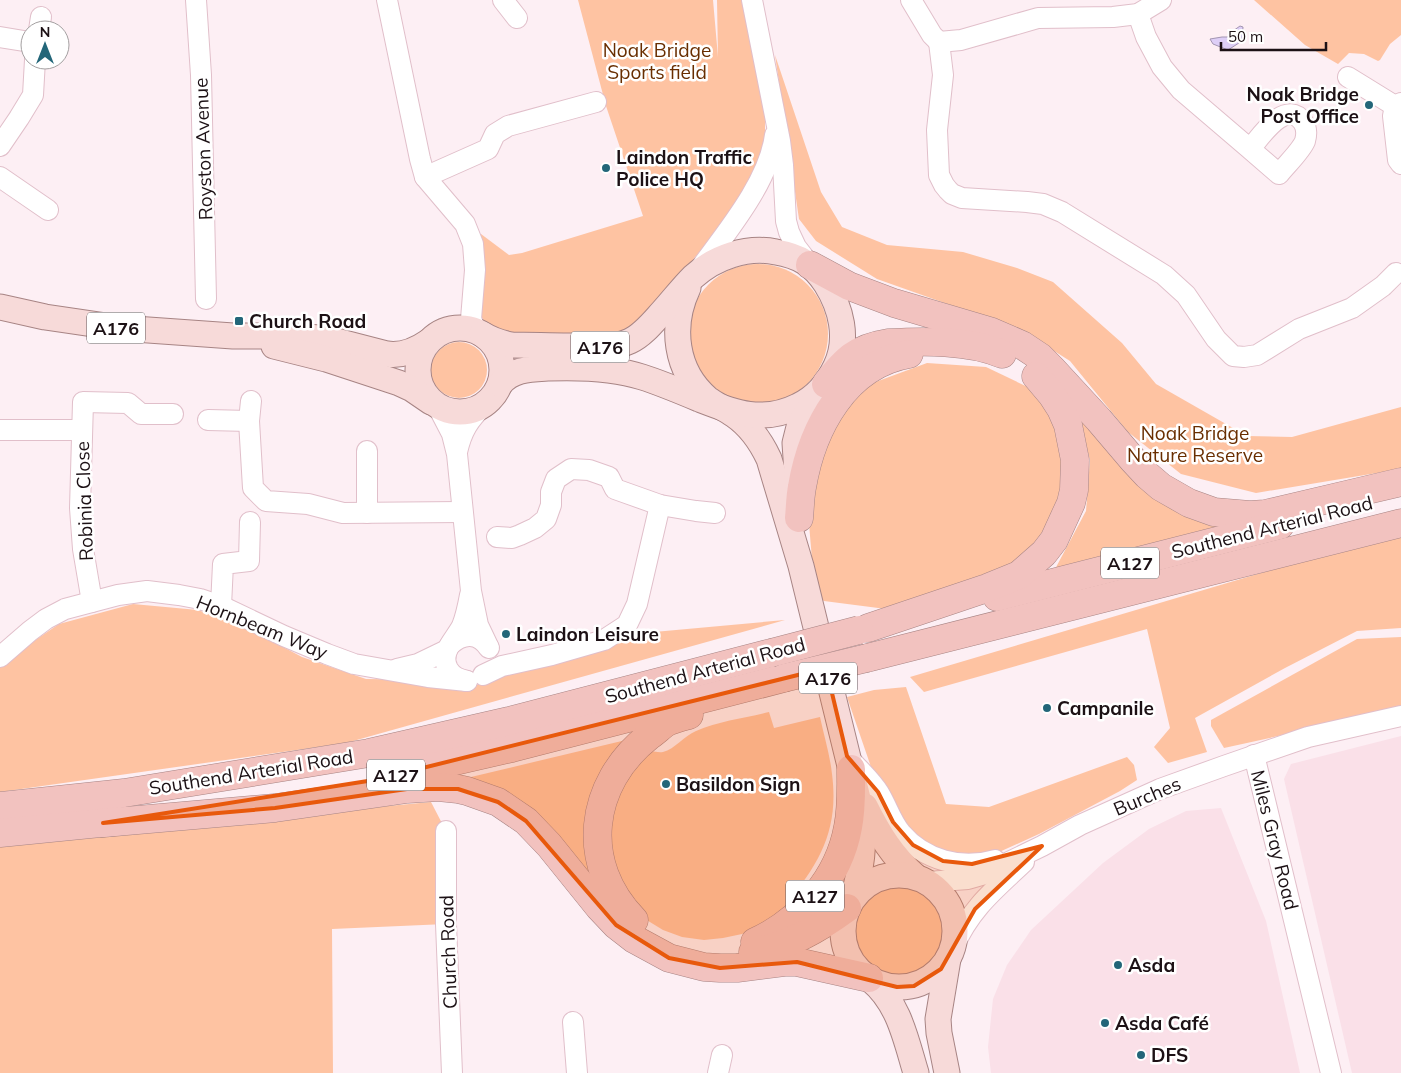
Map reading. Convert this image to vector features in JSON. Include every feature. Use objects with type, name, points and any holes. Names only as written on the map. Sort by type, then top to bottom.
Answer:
[{"type":"highway","points":[[810,265],[849,286],[885,300],[992,332],[1022,345],[1040,357],[1053,370],[1147,475],[1161,487],[1189,503],[1214,512],[1250,516],[1401,482]]},
{"type":"highway","name":"A127","points":[[826,384],[842,364],[852,356],[877,345],[900,342],[958,344],[994,350],[1020,362],[1042,382],[1052,395],[1064,417],[1073,444],[1075,460],[1074,490],[1071,503],[1054,540],[1044,553],[1018,574],[987,588],[864,629]]},
{"type":"highway","name":"A127","points":[[799,518],[804,476],[820,428],[842,394],[866,371],[890,359],[916,354],[970,353],[1008,362],[1028,372],[1042,382]]},
{"type":"highway","name":"Southend Arterial Road","points":[[0,806],[124,793],[369,753],[509,721],[864,629],[1401,494]]},
{"type":"highway","name":"Southend Arterial Road","points":[[0,833],[103,823],[283,796],[374,780],[512,748],[1401,523]]},
{"type":"highway","name":"A127","points":[[784,678],[707,709],[667,722],[641,742],[626,757],[606,790],[598,819],[597,838],[602,869],[609,887],[622,908],[650,934],[666,943],[697,951],[724,955],[765,950],[788,943],[828,922],[850,903]]},
{"type":"highway","name":"A127","points":[[697,951],[729,950],[765,937],[792,918],[814,897],[834,868],[845,840],[850,814],[852,772]]},
{"type":"highway","name":"A127","points":[[103,823],[275,808],[408,789],[438,787],[458,789],[498,802],[526,821],[549,845],[616,925],[634,939],[669,958],[704,967],[720,968],[797,962],[870,979]]},
{"type":"main road","points":[[746,251],[784,253],[799,258],[810,265],[821,276],[834,298],[841,319],[843,333],[839,360],[826,384],[815,396],[804,403],[782,413],[770,415],[756,416],[730,411],[708,399],[691,380],[683,365],[677,337],[680,312],[693,277],[718,260],[746,251]]},
{"type":"main road","name":"A176","points":[[482,334],[494,341],[512,345],[603,347],[621,345],[636,338],[648,328],[693,277]]},
{"type":"main road","name":"A176","points":[[0,307],[44,317],[120,328],[233,336],[297,336],[329,339],[394,355],[409,353],[428,342]]},
{"type":"main road","points":[[460,328],[482,334],[494,345],[502,364],[500,384],[494,396],[484,405],[473,411],[460,413],[450,412],[426,397],[417,375],[417,363],[421,352],[428,342],[437,334],[448,329],[460,328]]},
{"type":"main road","name":"A176","points":[[233,336],[326,359],[374,374],[412,389],[436,405]]},
{"type":"main road","name":"A176","points":[[500,384],[509,375],[532,368],[620,372],[640,376],[718,406],[734,415],[747,425],[763,446],[770,459],[801,566],[862,815],[864,849],[862,864],[850,903]]},
{"type":"main road","name":"A176","points":[[801,566],[795,443],[800,423],[826,384]]},
{"type":"main road","name":"A176","points":[[852,772],[887,846],[897,859],[921,879]]},
{"type":"main road","points":[[948,1073],[938,1033],[938,1019],[955,935],[953,914],[943,895],[936,888],[921,879],[902,874],[888,875],[862,887],[850,903],[842,931],[844,946],[850,960],[859,972],[882,985],[898,988],[914,986],[929,979],[941,969],[950,953]]},
{"type":"main road","points":[[870,979],[883,992],[896,1011],[916,1073]]},
{"type":"street","name":"Royston Avenue","points":[[196,0],[201,75],[206,299]]},
{"type":"street","points":[[387,0],[420,159],[426,177],[465,224],[473,244],[475,270],[471,319],[475,328],[482,334]]},
{"type":"street","points":[[502,0],[517,18]]},
{"type":"street","points":[[752,0],[783,165],[786,221],[796,247],[810,265]]},
{"type":"street","points":[[911,0],[932,35],[939,42],[944,75],[937,130],[939,175],[944,186],[952,194],[962,198],[1043,204],[1062,212],[1164,276],[1186,295],[1216,339],[1233,356],[1244,358],[1257,355],[1299,329],[1352,308],[1383,286],[1396,273]]},
{"type":"street","points":[[939,42],[961,40],[1038,18],[1113,17],[1138,14],[1161,0]]},
{"type":"street","points":[[1138,14],[1146,37],[1162,67],[1182,90],[1250,149]]},
{"type":"street","points":[[0,37],[20,40]]},
{"type":"street","points":[[0,146],[33,94],[35,70]]},
{"type":"street","points":[[1348,77],[1398,105],[1393,116],[1398,160],[1401,164]]},
{"type":"street","points":[[426,177],[488,149],[495,134],[508,126],[596,102]]},
{"type":"street","points":[[693,277],[732,224],[758,184],[770,155],[776,124]]},
{"type":"street","points":[[0,177],[48,210]]},
{"type":"street","points":[[250,401],[249,421],[253,488],[266,501],[308,504],[342,513],[462,512]]},
{"type":"street","name":"Robinia Close","points":[[92,602],[85,567],[80,508],[83,402],[128,403],[142,414],[173,414]]},
{"type":"street","points":[[436,405],[452,434],[457,454],[471,591],[478,625],[489,648],[490,661],[488,668],[475,678]]},
{"type":"street","points":[[457,454],[464,429],[469,420],[484,405]]},
{"type":"street","points":[[208,420],[249,421]]},
{"type":"street","name":"Robinia Close","points":[[0,430],[82,430]]},
{"type":"street","points":[[367,451],[367,513]]},
{"type":"street","points":[[497,538],[512,538],[520,535],[535,528],[546,519],[551,505],[551,492],[556,479],[571,469],[589,470],[609,477],[615,489],[660,505],[715,513]]},
{"type":"street","points":[[471,591],[461,627],[448,648],[445,658],[451,674],[458,679],[475,678],[502,666],[604,640],[627,625],[637,604],[660,505]]},
{"type":"street","points":[[221,606],[223,564],[249,561],[250,522]]},
{"type":"street","name":"Hornbeam Way","points":[[0,658],[30,631],[46,619],[64,610],[118,595],[147,591],[200,599],[221,606],[284,636],[342,660],[368,667],[428,677],[475,678]]},
{"type":"street","name":"Hornbeam Way","points":[[392,670],[418,664],[448,648],[457,639],[466,636],[474,636],[489,648]]},
{"type":"street","points":[[489,648],[509,658],[528,660]]},
{"type":"street","name":"Miles Gray Road","points":[[1331,1073],[1254,755],[1308,737],[1401,716]]},
{"type":"street","name":"Burches","points":[[921,879],[968,879],[982,875],[1080,825],[1160,789],[1254,755]]},
{"type":"street","points":[[852,772],[878,792],[893,822],[913,845],[929,855],[944,861],[957,864],[986,863],[1042,846]]},
{"type":"street","name":"Church Road","points":[[446,831],[446,924],[452,1073]]},
{"type":"street","name":"Burches","points":[[950,953],[965,922],[975,909],[1042,846]]},
{"type":"street","points":[[573,1022],[577,1073]]},
{"type":"highlighted area","points":[[826,668],[847,756],[878,792],[893,822],[913,845],[943,861],[972,864],[1042,846],[975,909],[941,969],[914,986],[897,987],[797,962],[720,968],[669,958],[616,925],[526,821],[498,802],[458,789],[407,789],[275,808],[103,823],[374,780]]},
{"type":"shaded area","points":[[1240,26],[1243,27],[1242,41],[1228,50],[1213,44],[1210,39],[1228,37],[1230,33]]},
{"type":"shaded area","points":[[1401,736],[1401,1073],[1352,1073],[1284,779],[1291,764]]},
{"type":"shaded area","points":[[1221,808],[1266,921],[1300,1073],[991,1073],[988,1047],[993,999],[1007,965],[1031,930],[1103,863],[1149,829],[1186,811]]},
{"type":"green space","name":"Noak Bridge Sports field","points":[[578,0],[713,0],[718,57],[717,0],[744,0],[765,110],[765,136],[761,154],[748,186],[657,306],[621,337],[511,337],[489,326],[480,316],[479,249],[481,234],[509,255],[522,253],[643,216],[606,106]]},
{"type":"green space","points":[[1254,0],[1401,0],[1401,35],[1390,44],[1378,61],[1364,54],[1349,53],[1338,64],[1305,45]]},
{"type":"green space","name":"Noak Bridge Nature Reserve","points":[[775,55],[821,192],[842,227],[887,245],[963,252],[1017,268],[1053,282],[1122,343],[1156,384],[1247,436],[1292,437],[1401,407],[1401,469],[1256,493],[1181,474],[1128,432],[1070,361],[1021,330],[877,279],[816,241],[799,219]]},
{"type":"green space","points":[[758,264],[772,265],[785,269],[797,275],[808,284],[817,295],[823,307],[827,320],[827,348],[823,361],[817,373],[808,384],[797,393],[785,399],[772,403],[758,404],[744,403],[731,399],[719,393],[708,384],[699,373],[693,361],[689,348],[688,334],[689,320],[693,307],[699,295],[708,284],[719,275],[731,269],[744,265]]},
{"type":"green space","points":[[453,342],[465,342],[479,350],[487,364],[485,381],[479,390],[465,398],[453,398],[443,393],[436,386],[431,376],[431,364],[436,354],[443,347]]},
{"type":"green space","points":[[927,363],[986,367],[1034,390],[1063,428],[1067,498],[1022,565],[886,609],[824,601],[815,595],[808,512],[822,441],[862,387]]},
{"type":"green space","points":[[1076,411],[1238,536],[1054,571],[1086,511],[1090,460]]},
{"type":"green space","points":[[1401,537],[1401,628],[1357,631],[1195,718],[1207,752],[1168,763],[1154,747],[1170,728],[1147,629],[924,692],[910,677],[1322,555]]},
{"type":"green space","points":[[133,604],[198,610],[253,631],[302,657],[366,679],[436,680],[463,688],[482,684],[502,669],[632,634],[785,620],[346,743],[0,792],[0,667],[9,658],[59,624]]},
{"type":"green space","points":[[1401,637],[1401,709],[1224,748],[1211,726],[1211,720],[1357,639]]},
{"type":"green space","points":[[906,687],[946,804],[989,807],[1127,757],[1134,765],[1137,780],[1039,834],[997,853],[949,855],[907,830],[871,767],[847,697],[874,690]]},
{"type":"green space","points":[[769,712],[774,728],[820,717],[832,774],[833,811],[825,844],[818,859],[809,874],[786,903],[789,907],[761,926],[742,934],[704,940],[682,937],[663,930],[645,919],[616,885],[607,807],[643,749],[663,752],[672,748],[692,733],[705,728]]},
{"type":"green space","points":[[626,740],[614,764],[606,894],[463,781],[471,777]]},
{"type":"green space","points":[[431,802],[446,831],[446,924],[332,929],[333,1073],[0,1073],[0,842]]},
{"type":"green space","points":[[899,885],[917,889],[932,899],[942,914],[946,932],[942,950],[932,965],[917,975],[899,979],[881,975],[866,965],[856,950],[852,932],[856,914],[866,899],[881,889]]},
{"type":"place","name":"Noak Bridge Post Office","points":[[1369,105]]},
{"type":"place","name":"Laindon Traffic Police HQ","points":[[606,168]]},
{"type":"place","name":"Church Road","points":[[239,321]]},
{"type":"place","name":"Laindon Leisure","points":[[506,634]]},
{"type":"place","name":"Campanile","points":[[1047,708]]},
{"type":"place","name":"Basildon Sign","points":[[666,784]]},
{"type":"place","name":"Asda","points":[[1118,965]]},
{"type":"place","name":"Asda Café","points":[[1105,1023]]},
{"type":"place","name":"DFS","points":[[1141,1055]]}]
